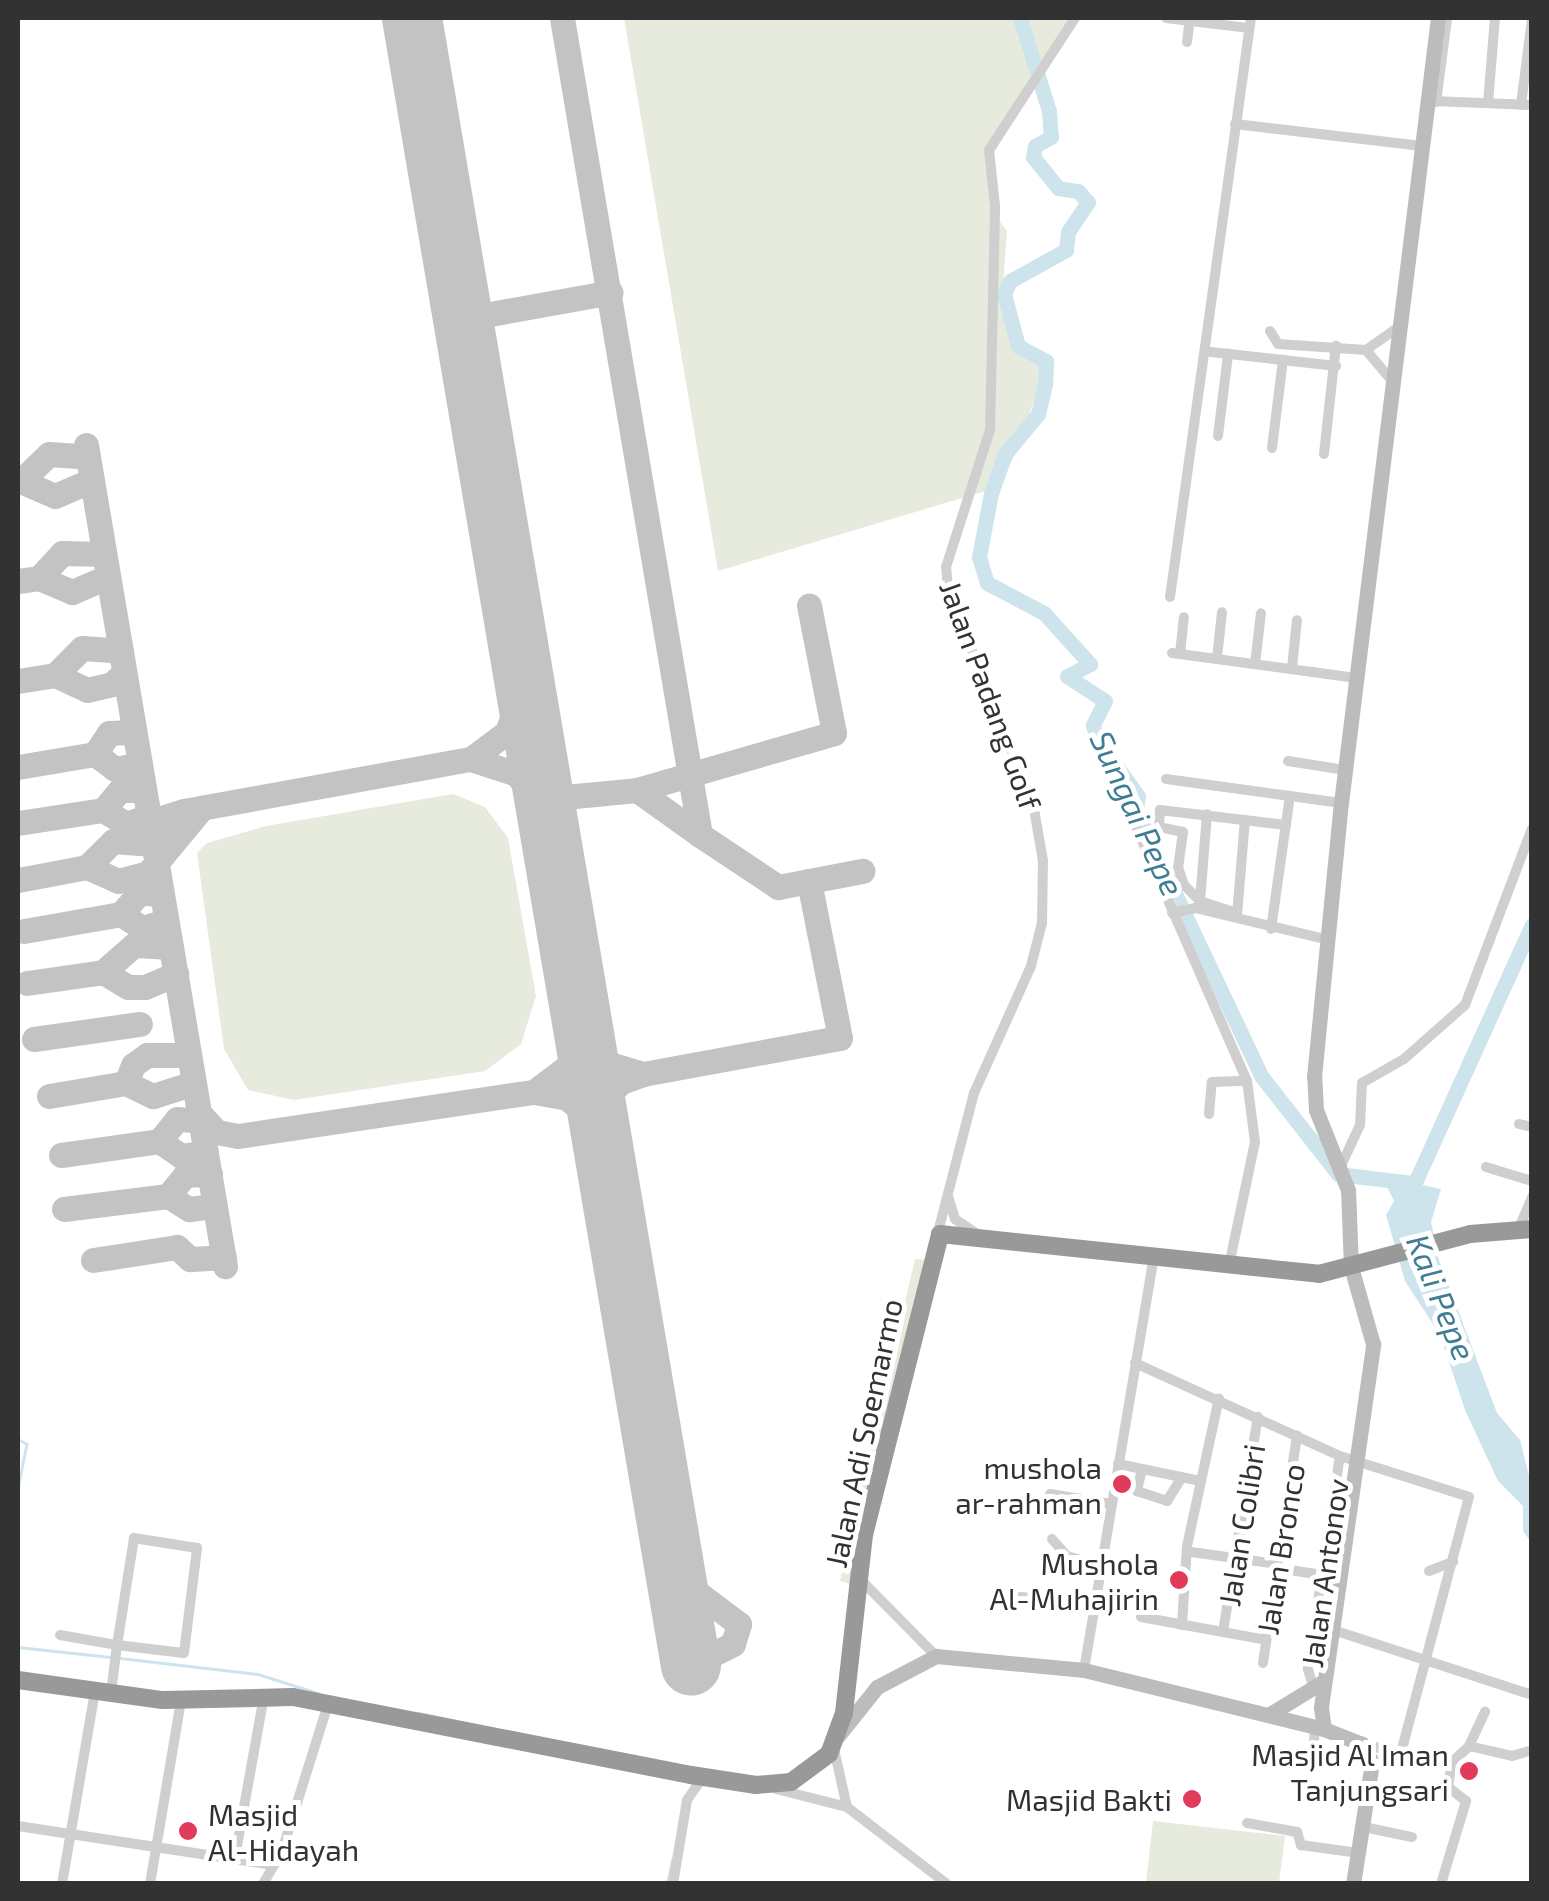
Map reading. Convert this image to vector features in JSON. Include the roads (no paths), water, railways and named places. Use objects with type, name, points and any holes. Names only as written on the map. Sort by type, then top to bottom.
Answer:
[{"type":"highway","points":[[942,1227],[1229,1266],[1319,1274],[1470,1234],[1525,1229]]},
{"type":"highway","name":"Jalan Adi Soemarmo","points":[[835,1741],[858,1578],[928,1272],[942,1227]]},
{"type":"highway","name":"Jalan Adi Soemarmo","points":[[928,1272],[942,1248],[976,1233]]},
{"type":"highway","points":[[18,1680],[181,1700],[264,1696],[328,1704],[756,1785],[805,1775],[835,1741]]},
{"type":"main road","points":[[1320,1728],[1322,1626],[1330,1576],[1356,1480],[1372,1344],[1350,1267],[1348,1190],[1314,1099],[1325,939],[1438,18]]},
{"type":"main road","points":[[835,1741],[877,1687],[936,1656],[1084,1670],[1320,1728],[1362,1744],[1372,1762],[1353,1884]]},
{"type":"main road","points":[[1256,1713],[1284,1711],[1319,1685]]},
{"type":"street","name":"Jalan Padang Golf","points":[[942,1227],[947,1190],[974,1093],[1031,966],[1042,923],[1044,861],[1034,809],[946,576],[950,542],[990,430],[995,206],[990,150],[1036,86],[1074,18]]},
{"type":"street","points":[[1166,18],[1250,23],[1170,597]]},
{"type":"street","points":[[1447,18],[1434,102],[1526,105],[1532,19]]},
{"type":"street","points":[[1488,104],[1495,18]]},
{"type":"street","points":[[1187,42],[1190,19]]},
{"type":"street","points":[[1235,124],[1422,146]]},
{"type":"street","points":[[1366,350],[1400,326]]},
{"type":"street","points":[[1270,331],[1278,344],[1366,350],[1393,382]]},
{"type":"street","points":[[1324,454],[1336,346]]},
{"type":"street","points":[[1210,352],[1336,366]]},
{"type":"street","points":[[1218,436],[1228,354]]},
{"type":"street","points":[[1272,448],[1283,360]]},
{"type":"street","points":[[1217,658],[1222,612]]},
{"type":"street","points":[[1255,664],[1261,613]]},
{"type":"street","points":[[1184,617],[1176,654],[1358,678]]},
{"type":"street","points":[[1292,668],[1297,620]]},
{"type":"street","points":[[1288,760],[1345,770]]},
{"type":"street","points":[[1166,779],[1341,802]]},
{"type":"street","points":[[1271,929],[1290,796]]},
{"type":"street","points":[[1229,1266],[1255,1142],[1247,1081],[1186,908],[1178,874],[1183,832],[1157,824],[1160,810],[1286,825]]},
{"type":"street","points":[[1186,908],[1207,814]]},
{"type":"street","points":[[1237,917],[1245,820]]},
{"type":"street","points":[[1136,828],[1186,908],[1325,939]]},
{"type":"street","points":[[1341,1170],[1360,1124],[1362,1083],[1404,1059],[1464,1005],[1532,829]]},
{"type":"street","points":[[1209,1114],[1212,1082],[1247,1081]]},
{"type":"street","points":[[1486,1167],[1532,1180]]},
{"type":"street","points":[[947,1190],[955,1219],[976,1233]]},
{"type":"street","points":[[1525,1229],[1532,1197]]},
{"type":"street","points":[[1084,1670],[1154,1256]]},
{"type":"street","points":[[1135,1364],[1219,1398],[1340,1456],[1468,1496],[1401,1753]]},
{"type":"street","points":[[1182,1625],[1202,1481],[1219,1398]]},
{"type":"street","name":"Jalan Colibri","points":[[1223,1632],[1258,1417]]},
{"type":"street","name":"Jalan Bronco","points":[[1263,1662],[1298,1436]]},
{"type":"street","name":"Jalan Antonov","points":[[1330,1576],[1340,1456]]},
{"type":"street","points":[[1118,1464],[1202,1481]]},
{"type":"street","points":[[1142,1468],[1137,1491],[1167,1501],[1182,1477]]},
{"type":"street","points":[[1337,1477],[1356,1480]]},
{"type":"street","points":[[1050,1494],[1111,1504]]},
{"type":"street","points":[[60,1635],[116,1650],[186,1652],[199,1556],[192,1545],[135,1536],[116,1650],[103,1692],[62,1884]]},
{"type":"street","points":[[1052,1539],[1066,1556],[1101,1566]]},
{"type":"street","points":[[1191,1552],[1330,1576]]},
{"type":"street","points":[[1429,1571],[1453,1562]]},
{"type":"street","points":[[858,1578],[936,1656]]},
{"type":"street","points":[[1020,1597],[1095,1603]]},
{"type":"street","points":[[1142,1617],[1266,1640]]},
{"type":"street","points":[[1322,1626],[1532,1696]]},
{"type":"street","points":[[235,1857],[264,1696]]},
{"type":"street","points":[[150,1884],[181,1700]]},
{"type":"street","points":[[263,1884],[274,1864],[328,1704]]},
{"type":"street","points":[[1441,1884],[1466,1801],[1448,1786],[1452,1763],[1469,1746],[1485,1710]]},
{"type":"street","points":[[1320,1728],[1313,1757],[1338,1760]]},
{"type":"street","points":[[835,1741],[847,1806]]},
{"type":"street","points":[[1362,1744],[1452,1763]]},
{"type":"street","points":[[1469,1746],[1512,1756],[1529,1751]]},
{"type":"street","points":[[674,1884],[692,1775]]},
{"type":"street","points":[[756,1785],[847,1806],[947,1884]]},
{"type":"street","points":[[1247,1823],[1296,1832],[1299,1844],[1359,1853]]},
{"type":"street","points":[[18,1826],[274,1864]]},
{"type":"street","points":[[1364,1827],[1412,1837]]},
{"type":"water","points":[[1382,1176],[1441,1189],[1431,1222],[1439,1260],[1497,1413],[1520,1440],[1531,1483],[1531,1542],[1523,1531],[1523,1506],[1498,1481],[1465,1410],[1440,1335],[1405,1281],[1386,1215],[1394,1201]]},
{"type":"waterway","name":"Sungai Pepe","points":[[1020,18],[1049,111],[1051,137],[1035,146],[1033,157],[1058,188],[1078,191],[1088,202],[1068,232],[1066,250],[1010,281],[1004,294],[1018,346],[1046,361],[1045,384],[1038,414],[1005,454],[991,493],[979,557],[987,583],[1044,613],[1090,664],[1067,676],[1105,701],[1093,725],[1097,739],[1138,796],[1136,811],[1262,1077],[1338,1174],[1412,1183]]},
{"type":"waterway","name":"Kali Pepe","points":[[1412,1189],[1532,925]]},
{"type":"waterway","points":[[18,1439],[27,1444],[18,1489]]},
{"type":"waterway","points":[[18,1647],[112,1657]]},
{"type":"waterway","points":[[120,1658],[258,1674],[318,1693]]},
{"type":"waterway","points":[[419,1713],[690,1769]]},
{"type":"waterway","points":[[667,1884],[672,1860]]},
{"type":"place","name":"mushola ar-rahman","points":[[1122,1484]]},
{"type":"place","name":"Mushola Al-Muhajirin","points":[[1179,1580]]},
{"type":"place","name":"Masjid Al Iman Tanjungsari","points":[[1469,1771]]},
{"type":"place","name":"Masjid Bakti","points":[[1192,1799]]},
{"type":"place","name":"Masjid Al-Hidayah","points":[[188,1831]]}]
